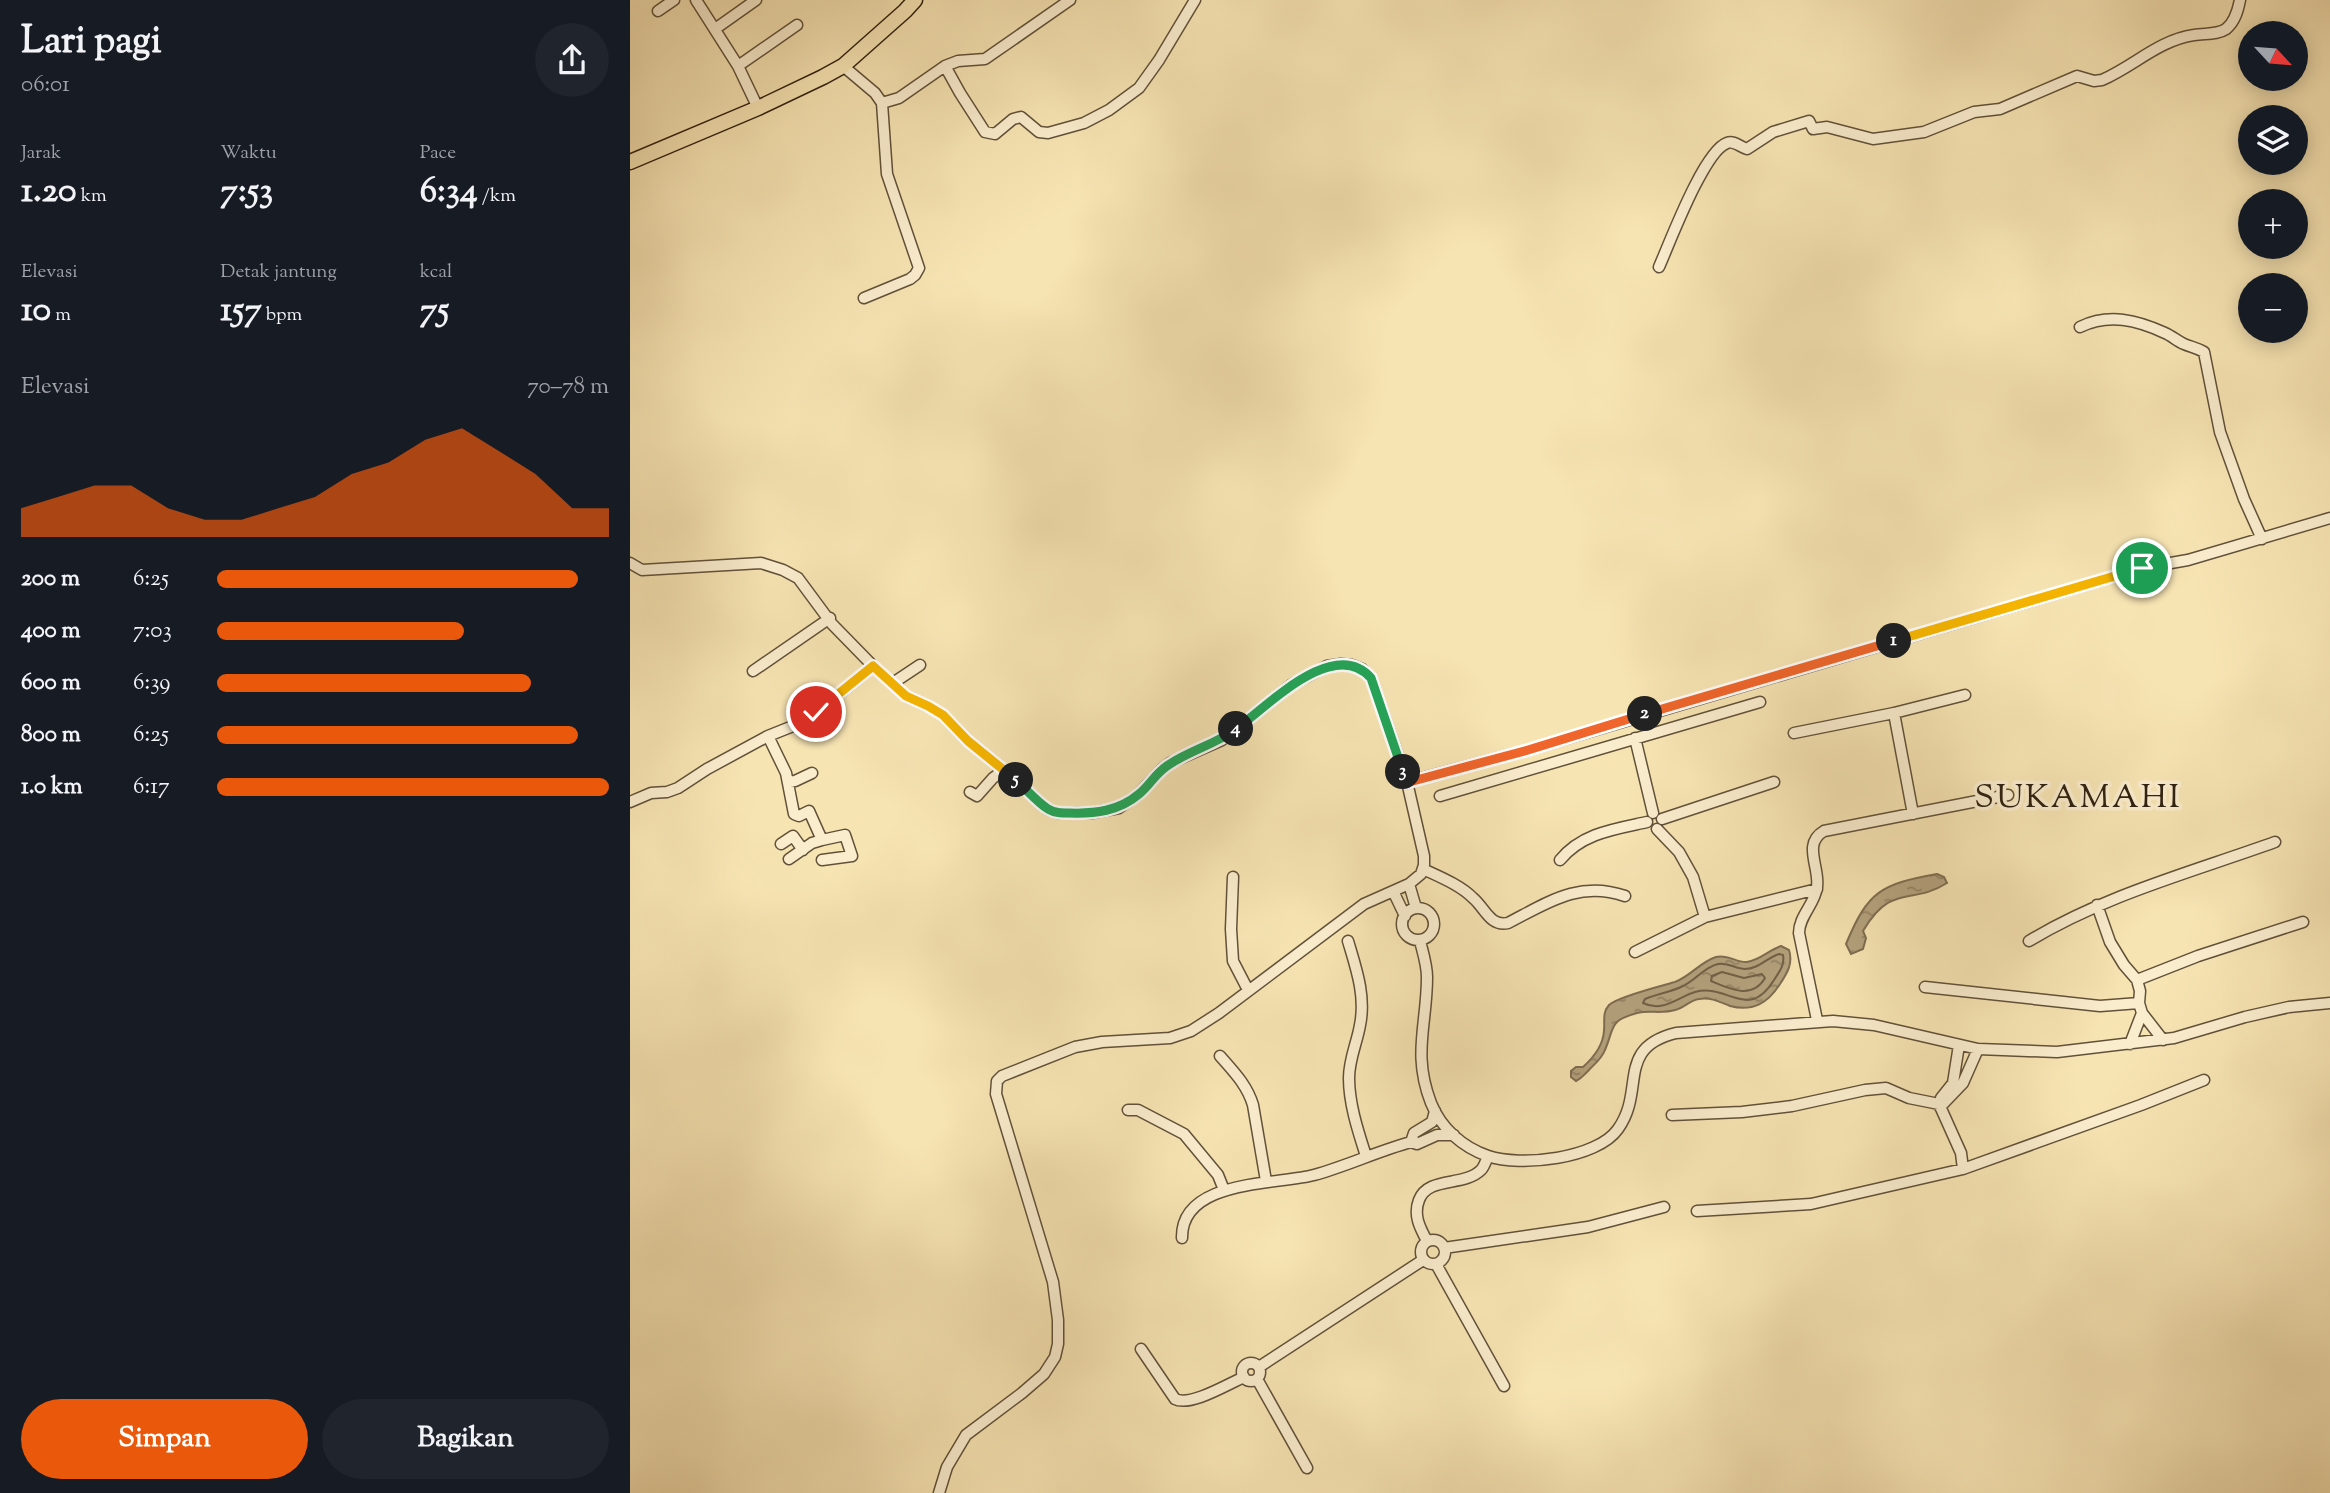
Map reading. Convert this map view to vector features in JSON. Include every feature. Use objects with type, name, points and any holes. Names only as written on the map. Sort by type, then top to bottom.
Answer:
[{"type":"main road","points":[[630,162],[758,108],[842,66],[906,4]]},
{"type":"street","points":[[658,11],[674,0]]},
{"type":"street","points":[[696,0],[738,66],[758,108]]},
{"type":"street","points":[[715,29],[755,0]]},
{"type":"street","points":[[882,103],[899,97],[945,66],[958,61],[985,59],[1070,0]]},
{"type":"street","points":[[945,66],[985,132],[995,134],[1013,119],[1021,117],[1039,132],[1048,133],[1084,123],[1110,110],[1139,89],[1195,0]]},
{"type":"street","points":[[1659,267],[1704,169],[1716,150],[1725,143],[1732,142],[1747,149],[1773,132],[1809,121],[1814,129],[1827,127],[1873,139],[1924,132],[1974,112],[2000,109],[2077,76],[2094,81],[2102,80],[2168,42],[2220,32],[2236,17],[2240,0]]},
{"type":"street","points":[[738,66],[797,25]]},
{"type":"street","points":[[842,66],[875,93],[882,103],[887,174],[919,268],[910,279],[864,298]]},
{"type":"street","points":[[2080,327],[2105,318],[2128,320],[2165,333],[2204,352],[2220,432],[2244,499],[2262,539]]},
{"type":"street","points":[[1407,782],[1528,750],[2142,568],[2188,560],[2330,518]]},
{"type":"street","points":[[630,563],[642,570],[761,563],[798,578],[832,624],[906,696],[943,715],[968,741],[1004,769],[1047,809],[1058,813],[1092,814],[1119,808],[1138,795],[1170,763],[1222,740],[1291,685],[1327,666],[1341,664],[1363,669],[1371,678],[1407,782],[1424,856],[1423,869],[1418,878],[1364,904],[1219,1013],[1182,1035],[1075,1047],[1020,1068],[997,1081],[996,1094],[1053,1282],[1059,1330],[1058,1344],[1055,1357],[1044,1374],[966,1435],[947,1466],[939,1493]]},
{"type":"street","points":[[752,671],[830,618]]},
{"type":"street","points":[[892,683],[920,665]]},
{"type":"street","points":[[630,802],[651,793],[678,788],[768,736],[793,726],[816,712],[873,666]]},
{"type":"street","points":[[1794,733],[1894,713],[1965,695]]},
{"type":"street","points":[[1440,796],[1760,702]]},
{"type":"street","points":[[1894,713],[1913,814]]},
{"type":"street","points":[[768,736],[786,773],[794,814],[799,816],[809,811],[822,840]]},
{"type":"street","points":[[1635,738],[1655,821],[1693,877],[1705,917]]},
{"type":"street","points":[[970,792],[977,796],[1004,769]]},
{"type":"street","points":[[788,782],[812,773]]},
{"type":"street","points":[[1560,860],[1575,845],[1608,830],[1655,821],[1774,782]]},
{"type":"street","points":[[1817,1020],[1799,926],[1817,889],[1812,848],[1819,834],[2008,795]]},
{"type":"street","points":[[789,859],[822,840],[845,835],[852,856],[822,860]]},
{"type":"street","points":[[781,844],[793,836],[803,850]]},
{"type":"street","points":[[2029,941],[2061,921],[2097,905],[2275,842]]},
{"type":"street","points":[[1423,869],[1467,893],[1498,924],[1508,923],[1561,896],[1575,892],[1603,890],[1625,896]]},
{"type":"street","points":[[1233,877],[1233,961],[1248,990]]},
{"type":"street","points":[[1409,884],[1416,908]]},
{"type":"street","points":[[1635,952],[1705,917],[1817,889]]},
{"type":"street","points":[[1394,891],[1405,916]]},
{"type":"street","points":[[2097,905],[2110,942],[2137,980],[2140,991],[2140,1008],[2130,1044]]},
{"type":"street","points":[[1416,908],[1429,912],[1434,924],[1432,933],[1420,941],[1405,933],[1402,924],[1405,916],[1416,908]]},
{"type":"street","points":[[2137,980],[2198,956],[2303,922]]},
{"type":"street","points":[[1348,941],[1357,971],[1362,1008],[1349,1081],[1357,1129],[1366,1156]]},
{"type":"street","points":[[1420,941],[1427,977],[1420,1060],[1423,1078],[1435,1111],[1445,1127],[1464,1144],[1488,1156],[1519,1160],[1565,1156],[1596,1147],[1603,1142],[1617,1130],[1629,1105],[1634,1070],[1642,1050],[1665,1035],[1817,1020],[1867,1023],[1978,1049],[2057,1052],[2164,1040],[2256,1014],[2330,1003]]},
{"type":"street","points":[[1925,987],[2140,1008]]},
{"type":"street","points":[[2140,1008],[2164,1040]]},
{"type":"street","points":[[1939,1105],[1953,1083],[1959,1045]]},
{"type":"street","points":[[1939,1105],[1963,1083],[1978,1049]]},
{"type":"street","points":[[1220,1056],[1250,1093],[1266,1181]]},
{"type":"street","points":[[1697,1212],[1811,1204],[1963,1169],[2204,1080]]},
{"type":"street","points":[[1672,1115],[1767,1110],[1886,1088],[1939,1105]]},
{"type":"street","points":[[1939,1105],[1961,1153],[1963,1169]]},
{"type":"street","points":[[1128,1110],[1138,1110],[1184,1134],[1218,1175],[1224,1190]]},
{"type":"street","points":[[1411,1142],[1414,1133],[1432,1122],[1435,1111]]},
{"type":"street","points":[[1182,1238],[1182,1227],[1197,1206],[1224,1190],[1266,1181],[1298,1179],[1411,1142],[1417,1144],[1437,1135],[1454,1135]]},
{"type":"street","points":[[1427,1241],[1418,1220],[1417,1207],[1421,1195],[1432,1186],[1463,1179],[1482,1170],[1488,1156]]},
{"type":"street","points":[[1444,1248],[1588,1227],[1664,1207]]},
{"type":"street","points":[[1435,1240],[1444,1248],[1444,1256],[1436,1264],[1423,1260],[1420,1252],[1427,1241],[1435,1240]]},
{"type":"street","points":[[1259,1367],[1423,1260]]},
{"type":"street","points":[[1436,1264],[1504,1386]]},
{"type":"street","points":[[1141,1349],[1175,1399],[1180,1402],[1192,1401],[1244,1377]]},
{"type":"street","points":[[1254,1363],[1259,1367],[1261,1374],[1257,1380],[1250,1381],[1244,1377],[1242,1370],[1247,1364],[1254,1363]]},
{"type":"street","points":[[1257,1380],[1307,1468]]},
{"type":"water","points":[[1937,874],[1944,877],[1947,883],[1934,890],[1893,900],[1883,906],[1863,931],[1866,938],[1863,949],[1851,954],[1846,944],[1870,901],[1889,887]]},
{"type":"water","points":[[1781,946],[1789,950],[1789,967],[1775,991],[1765,1001],[1753,1007],[1738,1008],[1711,999],[1699,999],[1670,1011],[1642,1012],[1628,1016],[1614,1026],[1602,1057],[1578,1080],[1571,1077],[1571,1071],[1576,1067],[1583,1067],[1600,1047],[1605,1011],[1609,1005],[1675,982],[1716,957],[1747,962]]},
{"type":"district","name":"SUKAMAHI","points":[[2078,795]]},
{"type":"route","points":[[816,712],[873,666],[906,696],[943,715],[968,741],[1004,769],[1047,809],[1058,813],[1092,814],[1119,808],[1138,795],[1170,763],[1222,740],[1291,685],[1327,666],[1352,665],[1363,669],[1371,678],[1407,782],[1528,750],[2142,568]]}]
